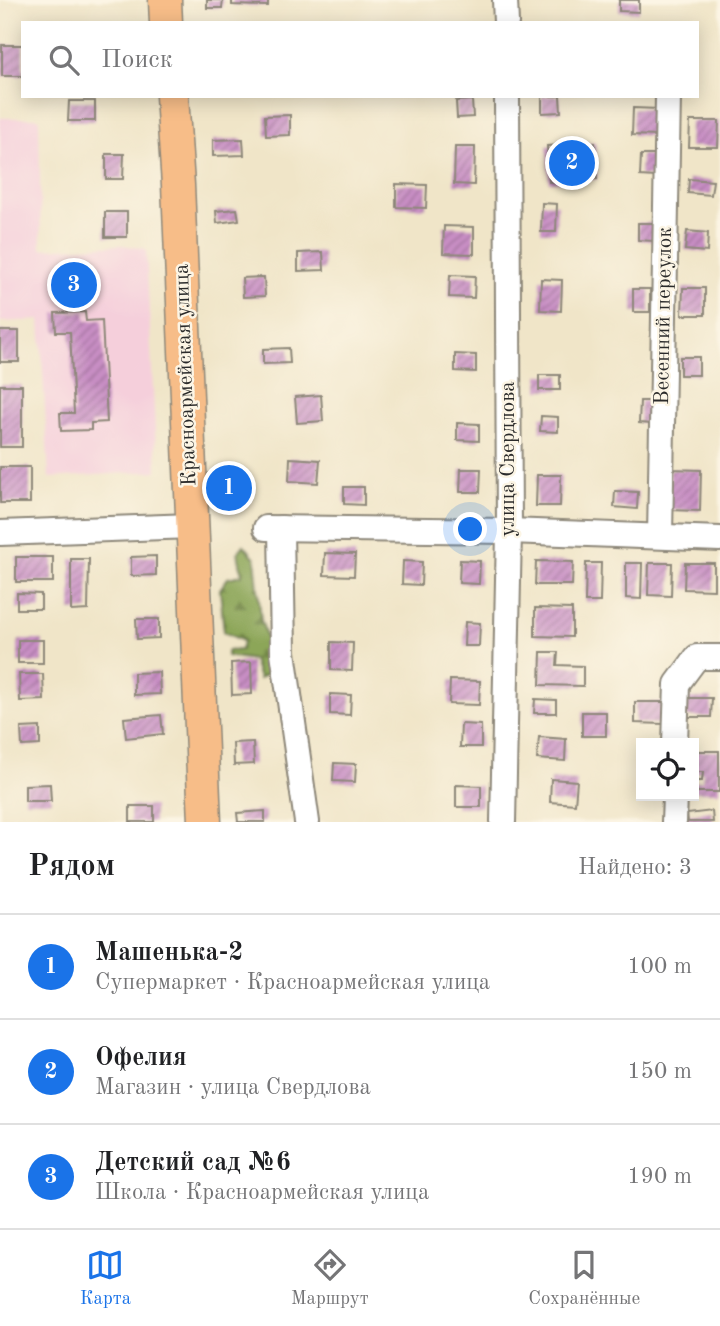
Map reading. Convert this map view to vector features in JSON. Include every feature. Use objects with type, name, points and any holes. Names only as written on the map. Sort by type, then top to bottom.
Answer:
[{"type":"main road","points":[[165,0],[166,21]]},
{"type":"main road","name":"Красноармейская улица","points":[[172,98],[205,822]]},
{"type":"street","points":[[505,0],[506,21]]},
{"type":"street","name":"улица Свердлова","points":[[503,822],[509,531],[507,98]]},
{"type":"street","name":"Весенний переулок","points":[[660,536],[668,98]]},
{"type":"street","points":[[0,533],[192,526]]},
{"type":"street","points":[[307,822],[283,652],[274,528],[509,531],[720,539]]},
{"type":"street","points":[[676,738],[677,684],[698,657],[720,657]]},
{"type":"street","points":[[674,801],[674,822]]},
{"type":"shaded area","points":[[0,118],[39,118],[41,249],[122,245],[146,249],[157,471],[49,478],[40,320],[0,322]]},
{"type":"green space","points":[[244,545],[255,558],[261,620],[271,651],[270,672],[259,679],[253,660],[227,656],[227,651],[241,650],[243,641],[224,632],[220,589],[228,578],[242,575],[238,552]]},
{"type":"building","points":[[207,0],[223,0],[222,8],[207,8]]},
{"type":"building","points":[[232,0],[268,0],[268,6],[232,5]]},
{"type":"building","points":[[619,0],[639,0],[639,12],[619,11]]},
{"type":"building","points":[[2,45],[21,45],[21,76],[2,76]]},
{"type":"building","points":[[542,98],[560,98],[561,112],[542,113]]},
{"type":"building","points":[[472,100],[473,117],[457,118],[456,101]]},
{"type":"building","points":[[69,101],[95,101],[95,121],[68,121]]},
{"type":"building","points":[[633,108],[659,109],[658,136],[632,135]]},
{"type":"building","points":[[290,115],[290,135],[266,136],[265,116]]},
{"type":"building","points":[[690,121],[719,121],[718,147],[689,147]]},
{"type":"building","points":[[243,139],[244,155],[213,156],[213,140]]},
{"type":"building","points":[[595,143],[597,179],[549,182],[547,146]]},
{"type":"building","points":[[455,147],[475,147],[474,185],[454,184]]},
{"type":"building","points":[[106,154],[124,154],[123,179],[106,179]]},
{"type":"building","points":[[641,155],[657,155],[656,177],[640,176]]},
{"type":"building","points":[[689,179],[713,181],[711,195],[688,193]]},
{"type":"building","points":[[396,184],[427,185],[426,208],[396,207]]},
{"type":"building","points":[[542,203],[557,204],[556,232],[541,232]]},
{"type":"building","points":[[237,209],[239,220],[217,223],[216,211]]},
{"type":"building","points":[[105,212],[127,212],[127,237],[105,237]]},
{"type":"building","points":[[638,223],[655,223],[654,241],[638,240]]},
{"type":"building","points":[[444,226],[474,227],[474,254],[443,253]]},
{"type":"building","points":[[687,231],[708,233],[707,252],[685,250]]},
{"type":"building","points":[[323,252],[324,270],[298,271],[298,253]]},
{"type":"building","points":[[450,275],[475,276],[474,298],[449,297]]},
{"type":"building","points":[[264,277],[265,296],[243,297],[242,278]]},
{"type":"building","points":[[541,279],[562,280],[561,311],[540,310]]},
{"type":"building","points":[[683,288],[705,288],[705,315],[682,315]]},
{"type":"building","points":[[633,289],[650,289],[650,312],[633,312]]},
{"type":"building","points":[[85,312],[86,321],[102,320],[107,422],[91,423],[91,430],[61,431],[60,413],[74,413],[70,332],[56,332],[55,313]]},
{"type":"building","points":[[0,331],[19,331],[19,362],[0,362]]},
{"type":"building","points":[[289,348],[290,363],[263,364],[263,349]]},
{"type":"building","points":[[455,354],[476,355],[476,372],[455,371]]},
{"type":"building","points":[[680,357],[699,357],[699,375],[680,375]]},
{"type":"building","points":[[539,375],[560,375],[560,390],[539,390]]},
{"type":"building","points":[[0,385],[22,385],[22,447],[0,447]]},
{"type":"building","points":[[321,395],[323,421],[297,423],[295,397]]},
{"type":"building","points":[[640,401],[653,401],[652,424],[639,423]]},
{"type":"building","points":[[541,416],[558,417],[558,432],[540,431]]},
{"type":"building","points":[[457,423],[479,424],[479,441],[457,440]]},
{"type":"building","points":[[290,458],[320,460],[318,483],[289,481]]},
{"type":"building","points":[[0,467],[30,467],[30,503],[0,503]]},
{"type":"building","points":[[461,469],[481,469],[480,492],[460,492]]},
{"type":"building","points":[[670,469],[701,470],[700,511],[669,510]]},
{"type":"building","points":[[238,473],[239,503],[219,503],[218,474]]},
{"type":"building","points":[[537,475],[561,475],[560,506],[536,506]]},
{"type":"building","points":[[344,487],[364,487],[364,505],[344,504]]},
{"type":"building","points":[[615,491],[638,492],[637,509],[614,507]]},
{"type":"building","points":[[325,553],[355,554],[354,576],[324,575]]},
{"type":"building","points":[[156,556],[156,575],[131,576],[131,557]]},
{"type":"building","points":[[16,557],[53,557],[53,582],[16,582]]},
{"type":"building","points":[[71,559],[89,559],[88,610],[71,611]]},
{"type":"building","points":[[460,560],[480,561],[479,584],[459,583]]},
{"type":"building","points":[[403,561],[422,562],[421,585],[402,584]]},
{"type":"building","points":[[536,561],[573,562],[572,585],[535,585]]},
{"type":"building","points":[[586,563],[601,563],[600,602],[585,602]]},
{"type":"building","points":[[626,563],[642,563],[641,599],[626,598]]},
{"type":"building","points":[[649,563],[672,563],[671,596],[648,595]]},
{"type":"building","points":[[685,563],[714,563],[714,590],[684,589]]},
{"type":"building","points":[[17,593],[41,594],[41,609],[17,609]]},
{"type":"building","points":[[535,608],[572,609],[572,637],[535,636]]},
{"type":"building","points":[[136,619],[159,619],[159,638],[137,639]]},
{"type":"building","points":[[465,622],[480,623],[479,646],[464,646]]},
{"type":"building","points":[[18,640],[43,640],[43,663],[18,663]]},
{"type":"building","points":[[331,642],[353,643],[352,671],[331,670]]},
{"type":"building","points":[[541,652],[558,652],[557,665],[583,666],[583,686],[540,685]]},
{"type":"building","points":[[251,662],[252,694],[232,695],[231,663]]},
{"type":"building","points":[[159,672],[160,694],[134,695],[134,673]]},
{"type":"building","points":[[19,674],[43,674],[44,700],[20,701]]},
{"type":"building","points":[[450,680],[480,681],[479,705],[449,704]]},
{"type":"building","points":[[330,694],[351,695],[350,715],[330,714]]},
{"type":"building","points":[[686,698],[712,698],[711,717],[686,717]]},
{"type":"building","points":[[535,699],[556,700],[556,713],[534,713]]},
{"type":"building","points":[[635,702],[664,702],[664,724],[635,723]]},
{"type":"building","points":[[582,712],[606,712],[606,736],[582,736]]},
{"type":"building","points":[[161,715],[163,734],[126,738],[124,718]]},
{"type":"building","points":[[461,724],[481,725],[481,747],[460,747]]},
{"type":"building","points":[[40,727],[40,745],[22,746],[21,728]]},
{"type":"building","points":[[539,737],[566,739],[565,761],[537,759]]},
{"type":"building","points":[[253,742],[254,764],[234,765],[233,743]]},
{"type":"building","points":[[699,751],[719,751],[719,792],[699,792],[699,781],[702,781],[703,772],[699,772]]},
{"type":"building","points":[[334,763],[356,764],[355,782],[333,781]]},
{"type":"building","points":[[551,779],[577,781],[575,804],[550,802]]},
{"type":"building","points":[[50,784],[51,801],[25,801],[25,785]]},
{"type":"building","points":[[456,785],[481,786],[481,807],[456,807]]},
{"type":"building","points":[[130,806],[154,806],[154,822],[130,822]]},
{"type":"building","points":[[265,811],[265,822],[238,822],[237,813]]},
{"type":"building","points":[[712,811],[713,822],[688,822],[687,814]]},
{"type":"place","name":"Офелия","points":[[572,163]]},
{"type":"place","name":"Детский сад №6","points":[[74,285]]},
{"type":"place","name":"Машенька-2","points":[[229,488]]}]
